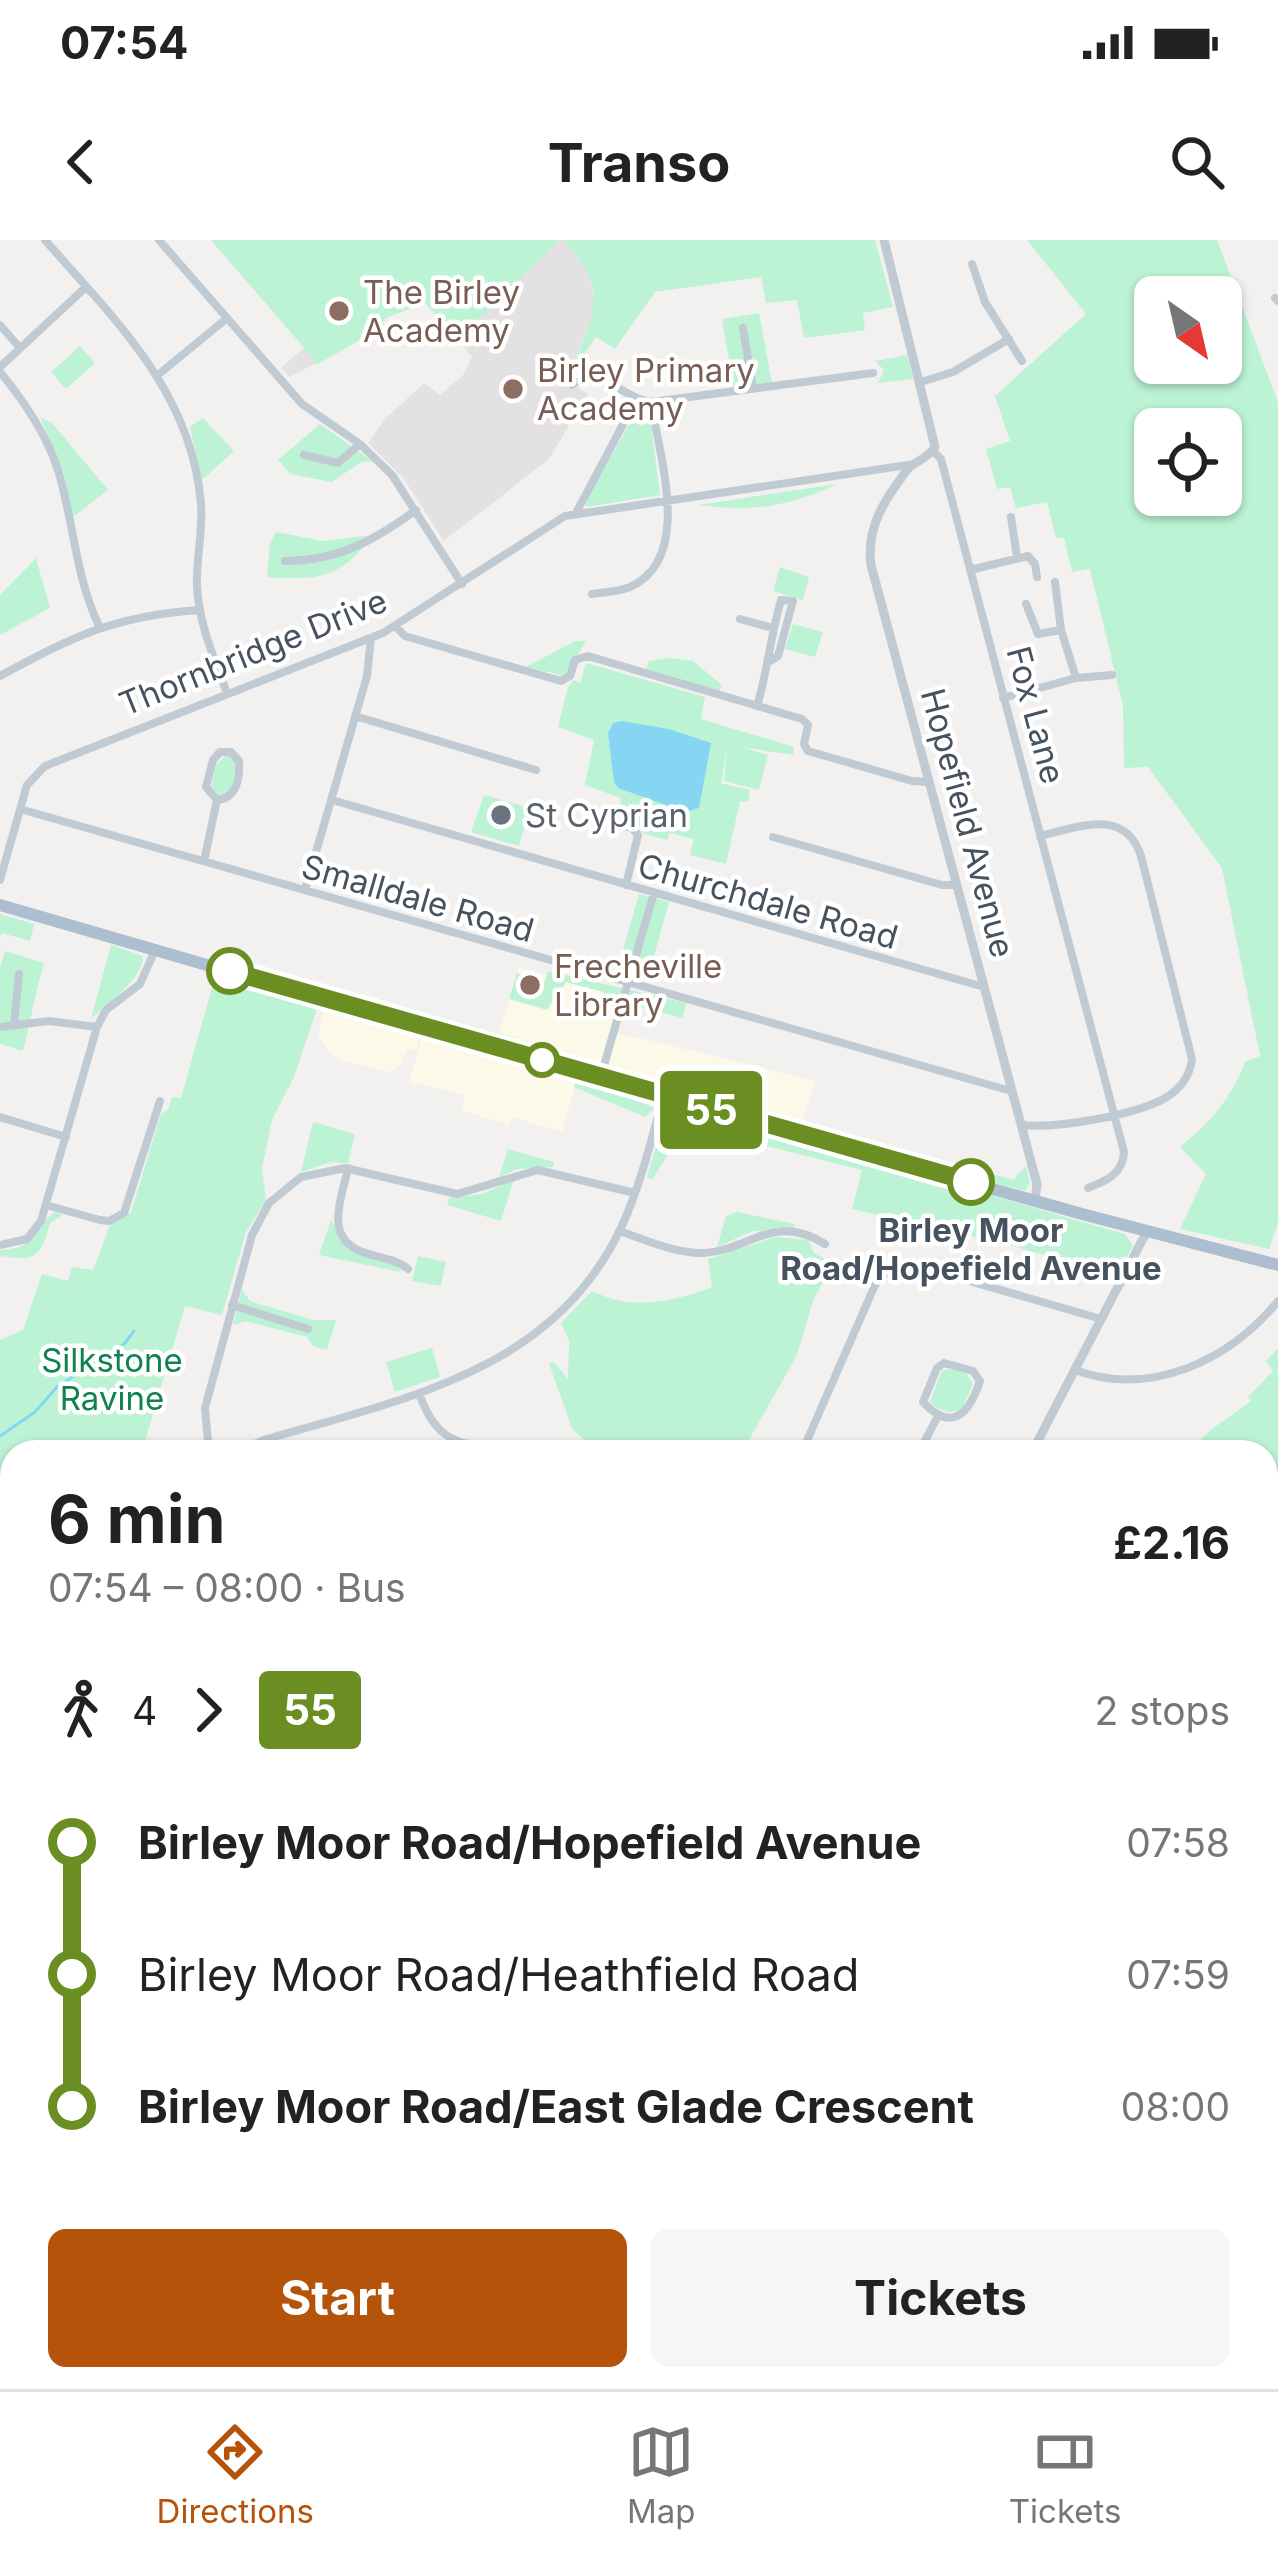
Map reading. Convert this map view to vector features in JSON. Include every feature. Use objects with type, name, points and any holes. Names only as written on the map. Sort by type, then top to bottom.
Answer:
[{"type":"main road","points":[[0,905],[662,1097],[1278,1264]]},
{"type":"street","points":[[45,240],[159,374],[189,442],[201,506],[199,610],[227,693]]},
{"type":"street","points":[[159,240],[302,404],[360,444],[392,475],[462,584]]},
{"type":"street","name":"Fox Lane","points":[[884,240],[935,439],[933,451],[941,459],[1114,1113],[1124,1161],[1112,1177],[1088,1188]]},
{"type":"street","points":[[972,264],[985,302],[1022,361]]},
{"type":"street","points":[[86,287],[0,369],[47,443],[64,494],[82,587],[99,626]]},
{"type":"street","points":[[159,374],[226,319]]},
{"type":"street","points":[[0,325],[20,348]]},
{"type":"street","points":[[743,328],[753,389]]},
{"type":"street","points":[[921,382],[953,372],[1010,339]]},
{"type":"street","points":[[572,385],[594,378],[651,402],[873,373]]},
{"type":"street","points":[[576,513],[637,398]]},
{"type":"street","points":[[592,594],[630,587],[658,565],[668,542],[651,402]]},
{"type":"street","points":[[304,455],[338,463],[360,444]]},
{"type":"street","name":"Thornbridge Drive","points":[[0,880],[32,776],[45,766],[371,638],[554,522],[576,513],[908,466],[933,451]]},
{"type":"street","name":"Hopefield Avenue","points":[[908,466],[874,521],[869,553],[1037,1184],[1035,1201]]},
{"type":"street","points":[[285,561],[349,551],[416,510]]},
{"type":"street","points":[[1011,518],[1017,556]]},
{"type":"street","points":[[970,570],[1017,556],[1032,558],[1037,577]]},
{"type":"street","points":[[1055,582],[1061,630],[1076,678]]},
{"type":"street","points":[[757,706],[781,600],[793,601],[778,656],[770,661]]},
{"type":"street","points":[[1026,604],[1038,634],[1061,630]]},
{"type":"street","points":[[0,676],[99,626],[199,610]]},
{"type":"street","points":[[740,619],[772,628]]},
{"type":"street","points":[[395,626],[405,636],[561,681],[583,656],[757,706],[806,722],[808,751],[929,782]]},
{"type":"street","points":[[305,890],[370,661],[371,638]]},
{"type":"street","points":[[1003,698],[1076,678],[1112,675]]},
{"type":"street","points":[[355,716],[536,770]]},
{"type":"street","points":[[220,752],[231,752],[239,760],[235,791],[217,800],[206,787],[213,760],[220,752]]},
{"type":"street","points":[[204,861],[217,800]]},
{"type":"street","name":"Churchdale Road","points":[[332,800],[984,987]]},
{"type":"street","name":"Smalldale Road","points":[[20,809],[1011,1090]]},
{"type":"street","points":[[1021,1125],[1059,1127],[1166,1098],[1182,1084],[1191,1066],[1192,1048],[1138,846],[1115,824],[1094,823],[1040,836]]},
{"type":"street","points":[[613,827],[631,827],[638,835],[626,885]]},
{"type":"street","points":[[773,837],[942,885],[956,884]]},
{"type":"street","points":[[601,1078],[654,893]]},
{"type":"street","points":[[0,1245],[17,1243],[36,1231],[97,1027],[106,1010],[140,984],[154,950]]},
{"type":"street","points":[[14,1025],[19,974]]},
{"type":"street","points":[[0,1027],[49,1021],[97,1027]]},
{"type":"street","points":[[264,1440],[476,1372],[545,1328],[580,1292],[619,1231],[635,1193],[662,1097]]},
{"type":"street","points":[[46,1205],[109,1221],[124,1213],[160,1101]]},
{"type":"street","points":[[0,1117],[66,1137]]},
{"type":"street","points":[[207,1440],[205,1408],[252,1235],[269,1202],[301,1177],[348,1168],[452,1194],[470,1193],[538,1170],[635,1193]]},
{"type":"street","points":[[348,1168],[338,1218],[341,1235],[355,1250],[408,1269]]},
{"type":"street","points":[[619,1231],[694,1252],[718,1251],[775,1232],[810,1236],[825,1244]]},
{"type":"street","points":[[1038,1440],[1147,1231]]},
{"type":"street","points":[[807,1440],[874,1285],[892,1269],[921,1267],[1100,1319]]},
{"type":"street","points":[[1075,1370],[1118,1378],[1197,1366],[1248,1334],[1278,1301]]},
{"type":"street","points":[[232,1305],[308,1329]]},
{"type":"street","points":[[944,1363],[961,1365],[977,1374],[978,1388],[964,1413],[955,1418],[938,1416],[922,1396],[937,1368],[944,1363]]},
{"type":"street","points":[[418,1393],[429,1421],[458,1440]]},
{"type":"street","points":[[925,1440],[938,1416]]},
{"type":"shaded area","points":[[211,240],[563,240],[587,264],[596,309],[566,380],[588,394],[549,459],[444,541],[404,479],[368,443],[385,419],[424,383],[440,395],[463,375],[472,357],[425,303],[385,318],[383,327],[290,377],[281,368],[305,347]]},
{"type":"shaded area","points":[[519,967],[603,992],[617,1017],[615,1032],[815,1081],[804,1115],[813,1137],[577,1078],[562,1132],[512,1117],[509,1125],[461,1110],[465,1095],[409,1082],[428,1019],[497,1037]]},
{"type":"shaded area","points":[[326,1004],[421,1030],[416,1051],[407,1049],[400,1066],[389,1072],[340,1060],[318,1036]]},
{"type":"green space","name":"The Birley Academy","points":[[211,240],[560,240],[458,339],[426,303],[385,318],[383,327],[318,364]]},
{"type":"green space","points":[[563,240],[875,240],[893,307],[863,313],[865,330],[804,338],[797,300],[766,303],[761,277],[655,292],[615,349],[596,337],[566,381],[589,324],[593,292],[589,276]]},
{"type":"green space","points":[[1027,240],[1217,240],[1231,276],[1134,276],[1134,384],[1242,384],[1242,306],[1278,402],[1278,1223],[1269,1249],[1180,1229],[1206,1174],[1180,1147],[1219,1109],[1245,1062],[1260,1056],[1222,868],[1148,767],[1124,768],[1123,706],[1090,569],[1072,572],[1064,538],[1056,538],[1047,502],[1016,508],[1010,487],[997,489],[986,449],[1010,441],[995,396],[1086,314]]},
{"type":"green space","points":[[759,313],[772,383],[734,389],[722,319]]},
{"type":"green space","points":[[80,346],[95,363],[66,389],[51,372]]},
{"type":"green space","points":[[907,355],[913,379],[878,383],[884,370],[875,361]]},
{"type":"green space","points":[[640,406],[649,408],[660,495],[586,507],[585,501]]},
{"type":"green space","points":[[40,417],[52,423],[108,490],[73,517],[63,471]]},
{"type":"green space","points":[[203,418],[234,451],[202,480],[190,427]]},
{"type":"green space","points":[[320,424],[372,461],[361,462],[332,482],[290,474],[278,460]]},
{"type":"green space","points":[[837,484],[769,506],[698,505]]},
{"type":"green space","points":[[276,532],[323,541],[372,535],[351,560],[327,574],[267,577],[270,543]]},
{"type":"green space","points":[[36,558],[50,608],[0,635],[0,595]]},
{"type":"green space","points":[[780,567],[809,577],[803,600],[773,591]]},
{"type":"green space","points":[[793,624],[823,632],[815,657],[785,649]]},
{"type":"green space","points":[[575,641],[586,641],[565,676],[526,667]]},
{"type":"green space","points":[[649,661],[693,661],[722,685],[718,692],[646,670]]},
{"type":"green space","points":[[586,663],[705,697],[701,719],[794,747],[793,755],[742,747],[768,755],[759,790],[724,781],[727,747],[721,783],[750,790],[748,802],[740,801],[726,864],[690,855],[694,839],[670,833],[667,840],[643,833],[634,813],[620,809],[621,798],[585,785],[594,740],[558,727],[568,687],[574,680],[580,683]]},
{"type":"green space","points":[[226,755],[237,763],[231,791],[220,797],[211,788],[216,765]]},
{"type":"green space","points":[[484,795],[530,808],[519,846],[471,832]]},
{"type":"green space","points":[[639,894],[669,902],[647,981],[617,972]]},
{"type":"green space","points":[[0,914],[34,924],[30,941],[2,933],[0,938]]},
{"type":"green space","points":[[111,945],[143,956],[141,965],[123,990],[91,1019]]},
{"type":"green space","points":[[5,951],[44,963],[23,1051],[0,1044],[0,968]]},
{"type":"green space","points":[[548,971],[686,1003],[683,1018],[620,1002],[617,1017],[603,992],[566,982],[547,1010],[509,999],[517,973],[521,974],[517,988],[540,995]]},
{"type":"green space","name":"Silkstone Ravine","points":[[216,974],[319,1003],[294,1077],[272,1120],[262,1168],[266,1200],[246,1232],[222,1315],[185,1306],[145,1440],[0,1440],[0,1340],[23,1330],[42,1274],[68,1281],[72,1267],[93,1270],[110,1225],[131,1212],[161,1114],[168,1110],[172,1097],[181,1098]]},
{"type":"green space","points":[[399,1005],[530,1042],[512,1046],[396,1011]]},
{"type":"green space","points":[[577,1078],[655,1108],[645,1117],[574,1087]]},
{"type":"green space","points":[[666,1112],[897,1167],[1125,1234],[1133,1245],[1118,1276],[994,1241],[852,1209],[862,1170],[704,1130],[679,1137],[652,1180],[647,1177]]},
{"type":"green space","points":[[313,1122],[355,1134],[348,1163],[331,1162],[301,1172]]},
{"type":"green space","points":[[508,1149],[554,1162],[553,1167],[517,1169],[499,1177]]},
{"type":"green space","points":[[1026,1166],[1030,1183],[1025,1191],[975,1178],[978,1170],[1013,1180]]},
{"type":"green space","points":[[514,1179],[501,1221],[447,1205],[449,1198],[483,1194]]},
{"type":"green space","points":[[56,1212],[63,1215],[50,1223],[35,1255],[0,1256],[0,1250],[29,1241]]},
{"type":"green space","points":[[737,1212],[795,1224],[793,1229],[753,1231],[717,1247],[726,1216]]},
{"type":"green space","points":[[331,1220],[349,1250],[397,1265],[401,1272],[319,1255]]},
{"type":"green space","points":[[776,1237],[808,1240],[814,1253],[834,1264],[814,1298],[797,1355],[749,1440],[584,1440],[572,1429],[549,1363],[554,1362],[568,1379],[569,1341],[561,1323],[592,1291],[622,1301],[652,1302],[712,1287],[708,1259]]},
{"type":"green space","points":[[418,1256],[446,1262],[441,1286],[412,1281]]},
{"type":"green space","points":[[242,1289],[250,1301],[313,1320],[336,1320],[327,1350],[313,1346],[307,1337],[245,1321],[233,1325]]},
{"type":"green space","points":[[432,1348],[440,1377],[395,1392],[386,1362]]},
{"type":"green space","points":[[1278,1348],[1278,1440],[1201,1440],[1251,1401],[1248,1397],[1273,1371],[1266,1361]]},
{"type":"green space","points":[[942,1370],[966,1373],[973,1384],[962,1409],[949,1412],[930,1402]]},
{"type":"water","points":[[622,721],[711,743],[699,808],[686,812],[618,788],[608,733],[613,723]]},
{"type":"waterway","points":[[0,1436],[35,1412],[57,1387],[124,1344],[134,1331]]},
{"type":"bus line","name":"55","points":[[230,971],[971,1182]]},
{"type":"place","name":"The Birley Academy","points":[[339,311]]},
{"type":"place","name":"Birley Primary Academy","points":[[513,389]]},
{"type":"place","name":"St Cyprian","points":[[501,815]]},
{"type":"place","name":"Frecheville Library","points":[[530,985]]},
{"type":"place","name":"Birley Moor Road/Hopefield Avenue","points":[[971,1182]]}]
